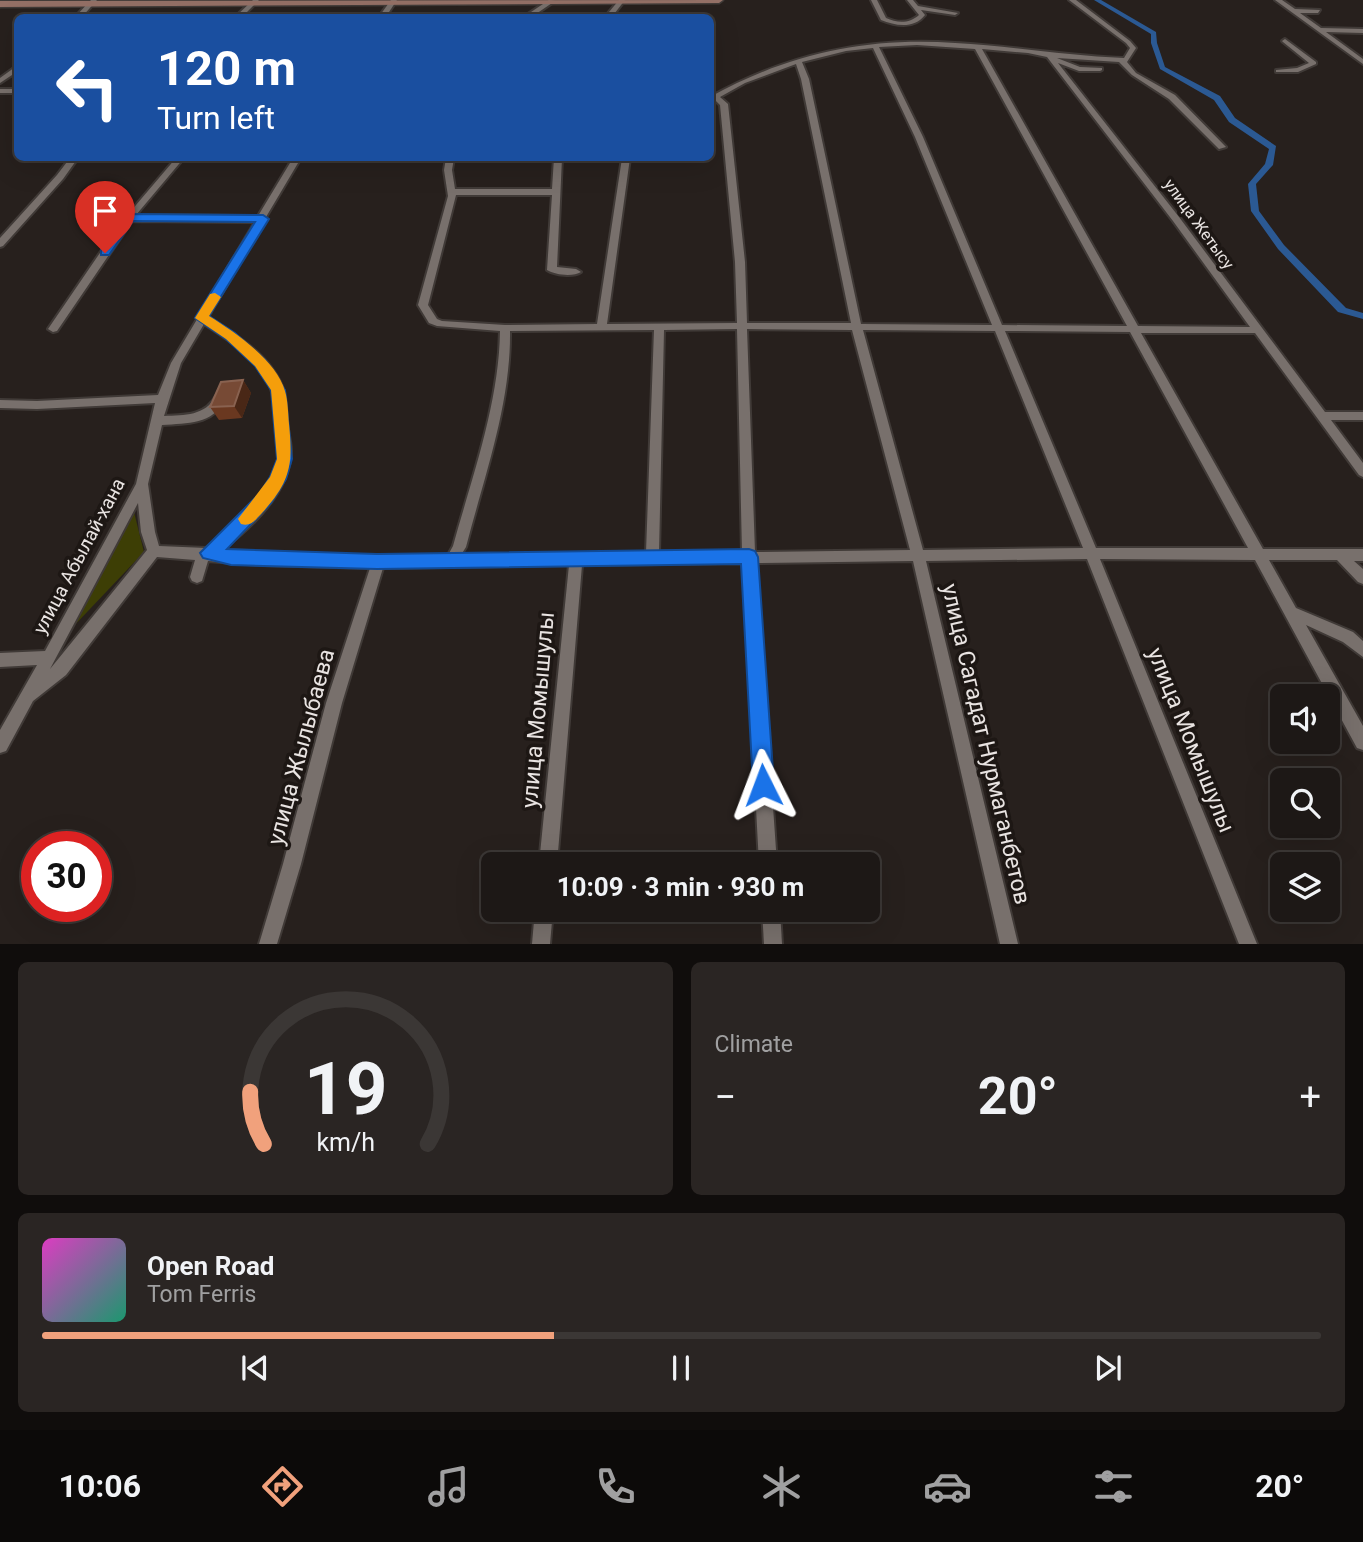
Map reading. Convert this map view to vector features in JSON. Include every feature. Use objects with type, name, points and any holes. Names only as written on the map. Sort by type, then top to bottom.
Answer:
[{"type":"main road","points":[[0,4],[622,1],[662,4],[678,0],[719,0]]},
{"type":"street","points":[[874,0],[887,22],[914,22],[922,15],[910,0]]},
{"type":"street","points":[[1048,56],[1079,69],[1100,69],[1126,60],[1131,52],[1132,45],[1072,0]]},
{"type":"street","points":[[1278,0],[1363,62]]},
{"type":"street","points":[[241,14],[254,1]]},
{"type":"street","points":[[531,14],[552,1]]},
{"type":"street","points":[[918,8],[954,13]]},
{"type":"street","points":[[1293,11],[1318,11]]},
{"type":"street","points":[[1319,30],[1363,31]]},
{"type":"street","points":[[1278,72],[1298,70],[1314,63],[1284,41]]},
{"type":"street","points":[[714,97],[796,60],[829,50],[935,43],[977,46],[1048,56],[1122,62],[1134,74],[1172,97],[1222,147]]},
{"type":"street","points":[[875,46],[919,137],[1091,554]]},
{"type":"street","points":[[977,46],[1363,742]]},
{"type":"street","name":"улица Жетысу","points":[[1048,56],[1142,173],[1363,472]]},
{"type":"street","name":"улица Сагадат Нурмаганбетов","points":[[796,60],[803,72],[817,132],[856,328],[918,555],[1009,943]]},
{"type":"street","points":[[1091,76],[1100,69]]},
{"type":"street","points":[[0,81],[14,70]]},
{"type":"street","points":[[714,99],[724,104],[740,262],[749,557],[767,852]]},
{"type":"street","points":[[0,244],[72,161]]},
{"type":"street","points":[[53,328],[130,218],[178,161]]},
{"type":"street","name":"улица Абылай-хана","points":[[0,745],[142,484],[162,399],[176,363],[295,161]]},
{"type":"street","points":[[450,161],[452,192],[423,305],[433,321],[440,324],[505,328],[742,326],[1258,330]]},
{"type":"street","points":[[558,161],[552,270],[576,272]]},
{"type":"street","points":[[602,326],[626,161]]},
{"type":"street","points":[[452,192],[558,191]]},
{"type":"street","points":[[130,218],[263,219]]},
{"type":"street","points":[[197,577],[207,553],[229,538],[265,499],[278,479],[285,444],[278,390],[260,363],[230,336],[202,318]]},
{"type":"street","points":[[652,559],[659,326]]},
{"type":"street","points":[[451,562],[459,547],[495,414],[505,350],[505,328]]},
{"type":"street","points":[[156,421],[207,416],[218,405],[221,393]]},
{"type":"street","points":[[0,404],[37,405],[162,399]]},
{"type":"street","points":[[1322,416],[1363,416]]},
{"type":"street","points":[[142,484],[148,532],[154,551]]},
{"type":"street","points":[[154,551],[207,553],[241,558],[377,562],[918,555],[1363,555]]},
{"type":"street","points":[[27,698],[61,670],[154,551]]},
{"type":"street","name":"улица Момышулы","points":[[1091,554],[1248,943]]},
{"type":"street","points":[[1339,554],[1363,578]]},
{"type":"street","name":"улица Момышулы","points":[[549,852],[576,560]]},
{"type":"street","name":"улица Жылыбаева","points":[[268,943],[292,864],[334,703],[377,562]]},
{"type":"street","points":[[1291,612],[1348,637],[1363,650]]},
{"type":"street","points":[[0,660],[49,658]]},
{"type":"street","points":[[541,943],[543,922]]},
{"type":"street","points":[[772,922],[773,943]]},
{"type":"shaded area","points":[[133,508],[144,552],[70,630]]},
{"type":"building","points":[[243,380],[234,406],[210,407],[221,382]]},
{"type":"waterway","points":[[1097,0],[1154,33],[1154,43],[1162,68],[1217,98],[1232,120],[1273,148],[1269,165],[1252,184],[1255,211],[1281,247],[1342,310],[1363,316]]},
{"type":"slow traffic","points":[[215,297],[202,318],[230,336],[260,363],[278,390],[285,444],[284,459],[278,479],[247,519]]},
{"type":"route","points":[[105,253],[130,218],[263,219],[202,318],[230,336],[260,363],[278,390],[285,444],[284,459],[278,479],[265,499],[229,538],[209,553],[231,557],[377,562],[749,557],[763,785]]}]
